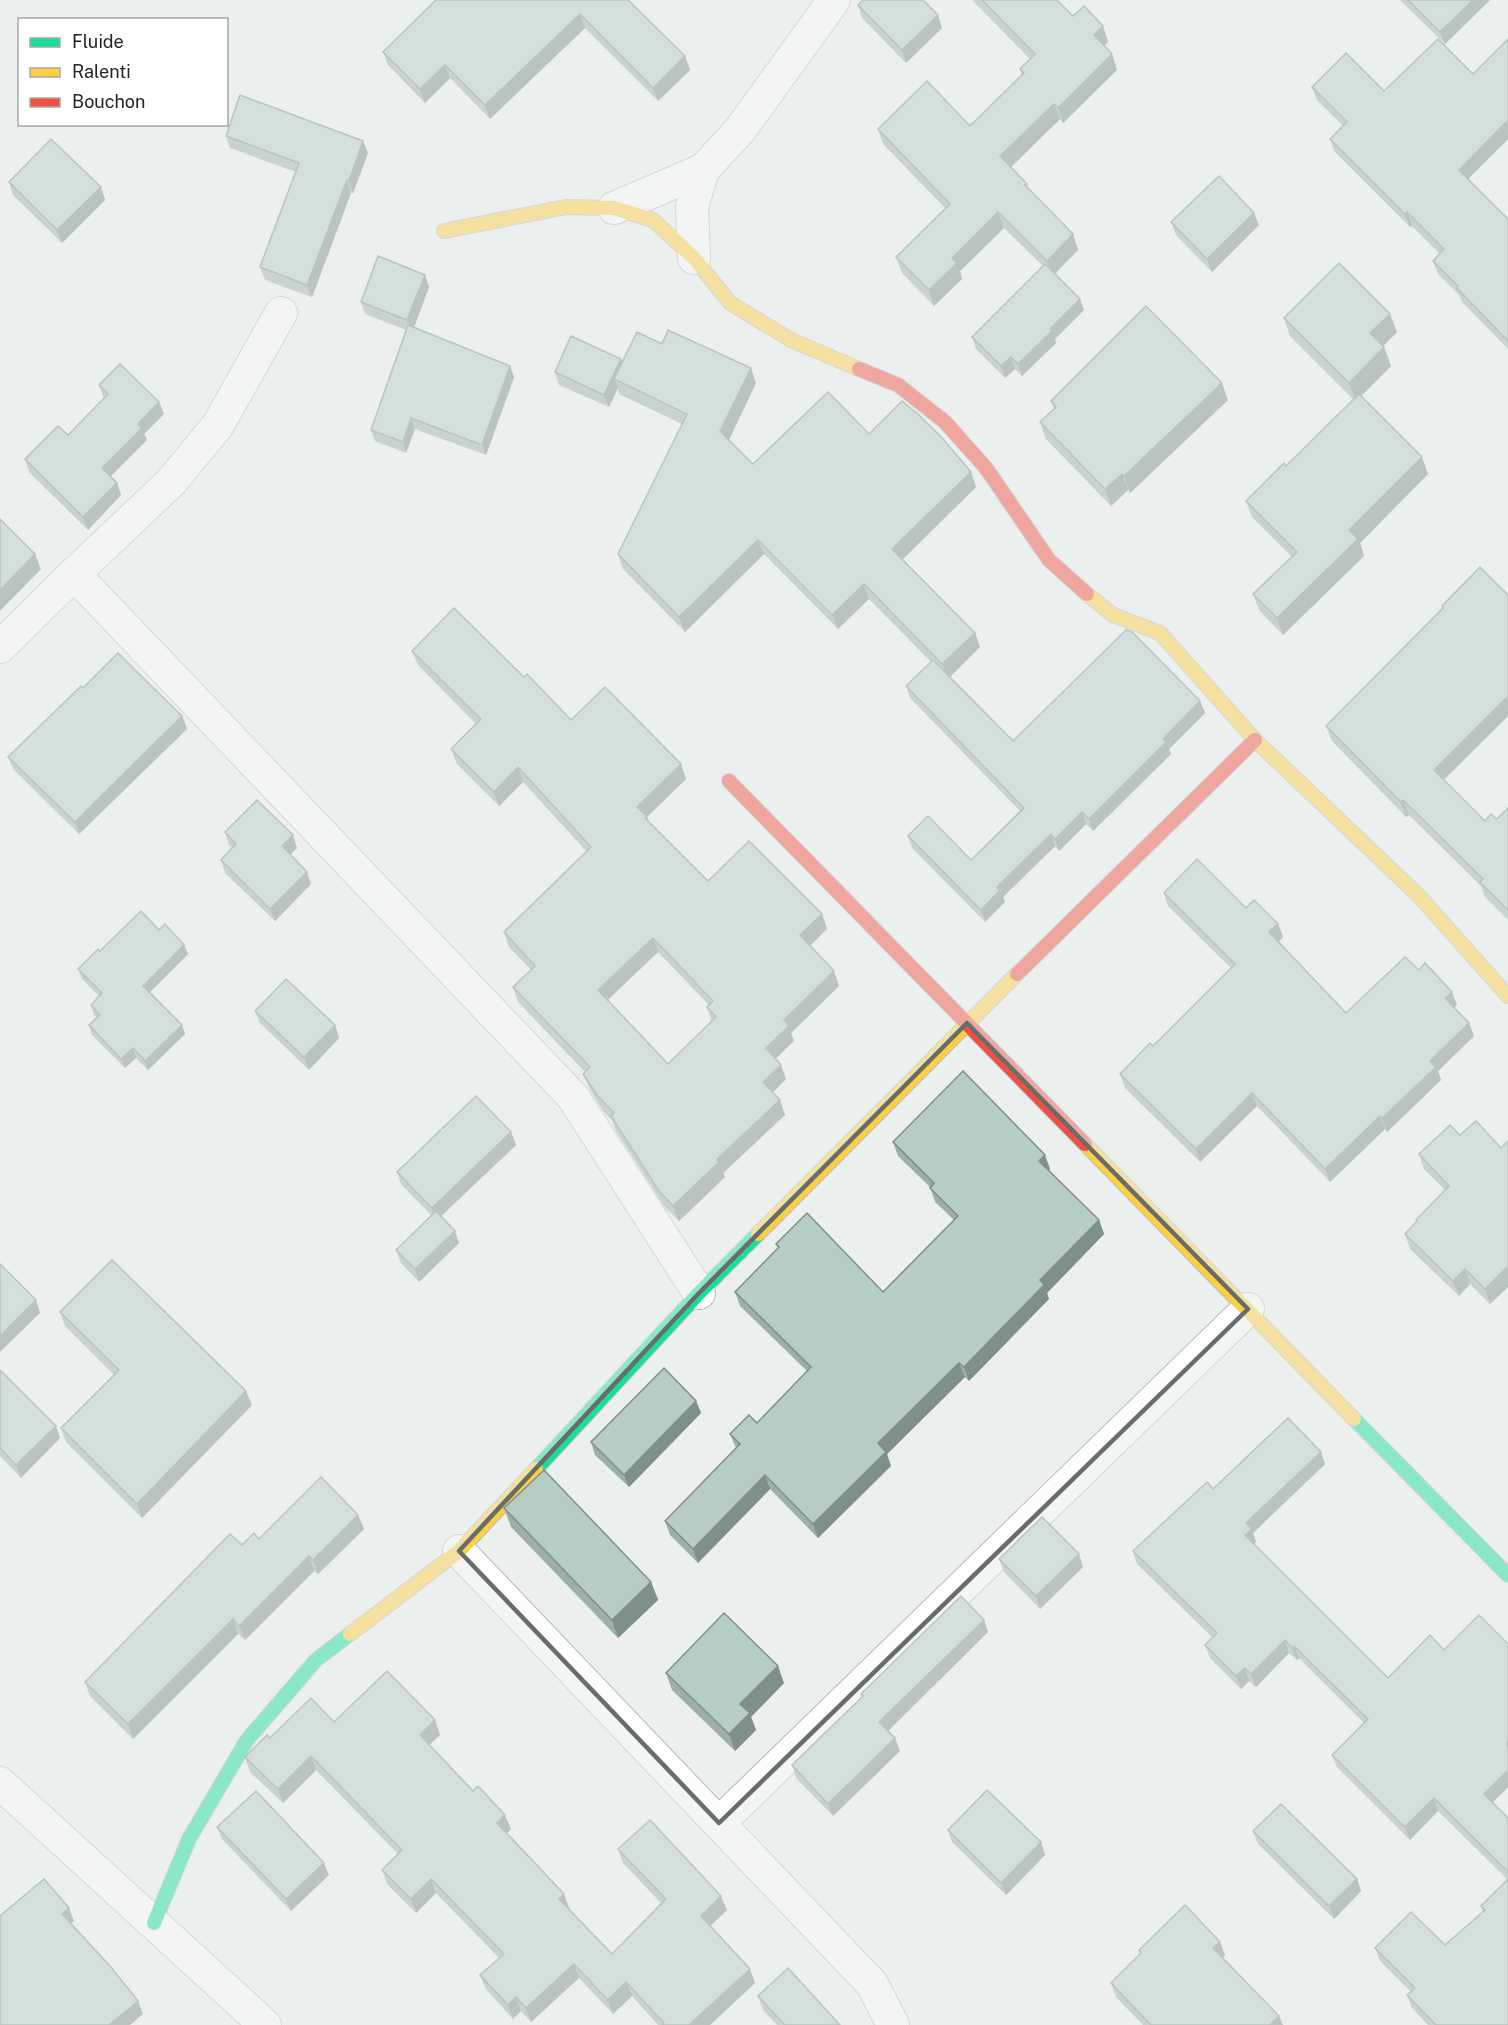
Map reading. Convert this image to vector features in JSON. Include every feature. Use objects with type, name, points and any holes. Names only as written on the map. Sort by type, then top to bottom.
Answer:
[{"type":"street","points":[[614,208],[703,170],[740,130],[834,0]]},
{"type":"street","points":[[694,258],[692,207],[703,170]]},
{"type":"street","points":[[444,231],[566,207],[614,208],[653,220],[694,258],[730,303],[791,340],[898,385],[945,422],[986,468],[1049,560],[1113,615],[1160,633],[1255,740],[1419,896],[1508,996]]},
{"type":"street","points":[[0,647],[171,482],[218,425],[281,313]]},
{"type":"street","points":[[74,574],[573,1097],[699,1293]]},
{"type":"street","points":[[154,1923],[189,1839],[247,1740],[316,1660],[459,1551],[699,1293],[967,1023],[1255,740]]},
{"type":"street","points":[[729,781],[1508,1575]]},
{"type":"street","points":[[719,1823],[1248,1310]]},
{"type":"street","points":[[459,1551],[872,1984],[893,2025]]},
{"type":"street","points":[[0,1783],[265,2025]]},
{"type":"highlighted area","points":[[967,1023],[1248,1309],[719,1823],[459,1551],[699,1293]]},
{"type":"building","points":[[436,0],[628,0],[685,56],[653,88],[580,14],[485,105],[445,65],[420,89],[383,52]]},
{"type":"building","points":[[863,0],[923,0],[938,15],[902,50],[858,5]]},
{"type":"building","points":[[982,0],[1057,0],[1073,16],[1084,6],[1103,26],[1094,35],[1112,54],[1058,108],[1054,104],[1000,156],[1073,234],[1047,261],[998,212],[952,258],[957,263],[929,290],[896,257],[950,204],[878,129],[927,81],[970,126],[1024,73],[1020,69],[1035,54]]},
{"type":"building","points":[[1408,0],[1473,0],[1440,32]]},
{"type":"building","points":[[1438,39],[1473,74],[1508,39],[1508,120],[1459,170],[1508,219],[1508,341],[1433,261],[1444,249],[1407,212],[1405,214],[1330,139],[1347,122],[1312,87],[1346,53],[1384,91]]},
{"type":"building","points":[[240,95],[363,141],[307,285],[260,267],[299,163],[226,136]]},
{"type":"building","points":[[51,139],[101,187],[57,230],[9,182]]},
{"type":"building","points":[[1219,176],[1254,213],[1207,259],[1171,222]]},
{"type":"building","points":[[378,256],[425,275],[407,320],[361,302]]},
{"type":"building","points":[[1339,263],[1390,314],[1370,333],[1384,347],[1349,383],[1284,318]]},
{"type":"building","points":[[1045,264],[1080,299],[1050,329],[1052,331],[1018,364],[1011,357],[1001,366],[972,337]]},
{"type":"building","points":[[1146,306],[1222,383],[1124,476],[1122,474],[1105,489],[1040,422],[1056,407],[1051,401]]},
{"type":"building","points":[[408,325],[510,366],[482,445],[411,418],[403,442],[371,430]]},
{"type":"building","points":[[668,330],[751,368],[720,431],[753,464],[828,392],[869,434],[902,401],[943,439],[971,472],[892,549],[975,633],[942,664],[864,584],[832,615],[758,540],[679,617],[618,554],[687,414],[614,379],[637,332],[662,344]]},
{"type":"building","points":[[571,336],[621,359],[604,395],[555,372]]},
{"type":"building","points":[[120,364],[159,402],[138,424],[142,428],[102,468],[117,483],[83,517],[25,459],[58,426],[68,435],[108,394],[99,385]]},
{"type":"building","points":[[1359,394],[1422,457],[1349,530],[1358,539],[1277,618],[1253,594],[1297,552],[1246,501],[1284,463],[1286,466]]},
{"type":"building","points":[[0,519],[35,554],[0,590]]},
{"type":"building","points":[[1480,567],[1508,595],[1508,696],[1434,770],[1485,821],[1491,814],[1497,819],[1508,808],[1508,910],[1480,882],[1483,879],[1403,800],[1401,802],[1326,726],[1443,608],[1442,606]]},
{"type":"building","points":[[454,608],[524,677],[527,674],[571,720],[605,687],[681,764],[637,807],[647,816],[645,818],[708,881],[749,841],[822,914],[800,935],[834,971],[784,1020],[789,1026],[766,1048],[781,1065],[763,1082],[780,1100],[717,1159],[719,1162],[673,1206],[659,1191],[611,1116],[614,1113],[598,1096],[583,1074],[590,1067],[513,987],[535,966],[504,932],[591,847],[518,767],[494,792],[451,749],[481,719],[412,651]],"holes":[[[653,938],[713,1001],[707,1007],[716,1017],[668,1064],[598,990]]]},
{"type":"building","points":[[1126,630],[1132,632],[1200,701],[1163,739],[1166,742],[1089,819],[1082,812],[1055,839],[1051,834],[997,887],[1000,890],[981,910],[908,836],[928,816],[971,860],[1024,808],[906,686],[933,660],[1013,741]]},
{"type":"building","points":[[118,653],[182,716],[75,822],[8,757]]},
{"type":"building","points":[[257,800],[293,835],[282,846],[307,872],[270,909],[221,860],[236,844],[225,832]]},
{"type":"building","points":[[1197,859],[1246,908],[1254,900],[1278,924],[1269,932],[1346,1013],[1405,957],[1419,970],[1425,963],[1452,992],[1445,998],[1469,1023],[1430,1061],[1436,1067],[1382,1118],[1380,1116],[1325,1169],[1252,1093],[1196,1149],[1120,1074],[1150,1043],[1153,1046],[1235,964],[1164,893]]},
{"type":"building","points":[[141,911],[159,930],[165,924],[184,945],[143,986],[182,1025],[145,1061],[133,1048],[121,1059],[89,1025],[100,1015],[91,1005],[102,993],[78,969]]},
{"type":"building","points":[[286,979],[335,1025],[304,1057],[255,1011]]},
{"type":"building","points":[[963,1071],[1045,1155],[1039,1161],[1099,1220],[1040,1280],[1044,1285],[964,1367],[959,1363],[878,1443],[886,1452],[813,1524],[765,1475],[693,1549],[665,1521],[740,1444],[730,1434],[749,1415],[757,1423],[811,1367],[735,1292],[779,1247],[776,1244],[807,1213],[883,1292],[958,1216],[930,1188],[934,1183],[893,1142]]},
{"type":"building","points":[[476,1096],[511,1132],[432,1208],[397,1172]]},
{"type":"building","points":[[1476,1121],[1501,1148],[1508,1141],[1508,1266],[1485,1289],[1465,1269],[1453,1281],[1405,1234],[1449,1186],[1419,1154],[1450,1125],[1460,1135]]},
{"type":"building","points":[[436,1211],[455,1231],[415,1269],[396,1250]]},
{"type":"building","points":[[112,1260],[246,1391],[137,1504],[61,1428],[119,1370],[60,1312]]},
{"type":"building","points":[[0,1264],[36,1300],[0,1336]]},
{"type":"building","points":[[664,1368],[696,1401],[624,1475],[591,1442]]},
{"type":"building","points":[[0,1370],[56,1426],[16,1465],[0,1448]]},
{"type":"building","points":[[1288,1418],[1321,1452],[1246,1523],[1252,1529],[1245,1535],[1388,1678],[1430,1635],[1444,1650],[1479,1615],[1508,1644],[1508,1742],[1506,1744],[1508,1746],[1508,1770],[1484,1794],[1508,1818],[1508,1872],[1434,1798],[1405,1827],[1332,1755],[1368,1719],[1294,1646],[1292,1648],[1285,1640],[1251,1674],[1245,1668],[1236,1676],[1205,1645],[1217,1633],[1133,1551],[1207,1482],[1213,1489]]},
{"type":"building","points":[[544,1470],[651,1582],[612,1620],[504,1508]]},
{"type":"building","points":[[321,1477],[358,1515],[313,1560],[309,1556],[239,1626],[233,1619],[128,1724],[85,1682],[230,1534],[242,1545],[254,1533],[259,1539]]},
{"type":"building","points":[[1042,1517],[1079,1554],[1036,1596],[999,1559]]},
{"type":"building","points":[[961,1596],[984,1620],[879,1722],[895,1738],[828,1804],[792,1765]]},
{"type":"building","points":[[724,1613],[778,1666],[740,1704],[750,1713],[729,1734],[666,1673]]},
{"type":"building","points":[[387,1671],[435,1720],[420,1735],[473,1791],[478,1786],[505,1815],[497,1823],[564,1894],[559,1899],[612,1954],[666,1899],[618,1849],[650,1820],[721,1896],[701,1916],[750,1969],[689,2025],[662,2025],[664,2023],[626,1982],[608,2000],[574,1964],[526,2008],[516,1997],[508,2005],[480,1975],[504,1954],[431,1879],[411,1899],[382,1870],[402,1850],[311,1756],[278,1789],[245,1757],[267,1735],[270,1738],[311,1698],[334,1722]]},
{"type":"building","points":[[987,1790],[1041,1842],[1001,1883],[948,1830]]},
{"type":"building","points":[[256,1791],[324,1863],[286,1899],[217,1827]]},
{"type":"building","points":[[1281,1804],[1357,1879],[1329,1906],[1253,1831]]},
{"type":"building","points":[[44,1879],[69,1908],[62,1914],[110,1966],[138,2001],[109,2025],[0,2025],[0,1916]]},
{"type":"building","points":[[1508,1879],[1508,2025],[1436,2025],[1407,1995],[1415,1988],[1375,1948],[1411,1912],[1445,1945],[1485,1910],[1481,1906]]},
{"type":"building","points":[[1185,1905],[1220,1942],[1213,1948],[1279,2016],[1270,2025],[1151,2025],[1111,1983],[1141,1953],[1139,1950]]},
{"type":"building","points":[[788,1968],[840,2025],[785,2025],[758,1996]]},
{"type":"traffic: fast","points":[[536,1469],[699,1293],[758,1234]]},
{"type":"traffic: fast","points":[[1354,1419],[1508,1575]]},
{"type":"traffic: fast","points":[[154,1923],[189,1839],[247,1740],[316,1660],[350,1634]]},
{"type":"traffic: slow","points":[[444,231],[566,207],[614,208],[653,220],[694,258],[730,303],[791,340],[859,369]]},
{"type":"traffic: slow","points":[[1087,594],[1113,615],[1160,633],[1255,740],[1419,896],[1508,996]]},
{"type":"traffic: slow","points":[[758,1234],[1017,974]]},
{"type":"traffic: slow","points":[[1085,1144],[1354,1419]]},
{"type":"traffic: slow","points":[[350,1634],[459,1551],[536,1469]]},
{"type":"traffic: jam","points":[[859,369],[898,385],[945,422],[986,468],[1049,560],[1087,594]]},
{"type":"traffic: jam","points":[[1017,974],[1255,740]]},
{"type":"traffic: jam","points":[[729,781],[1085,1144]]}]
